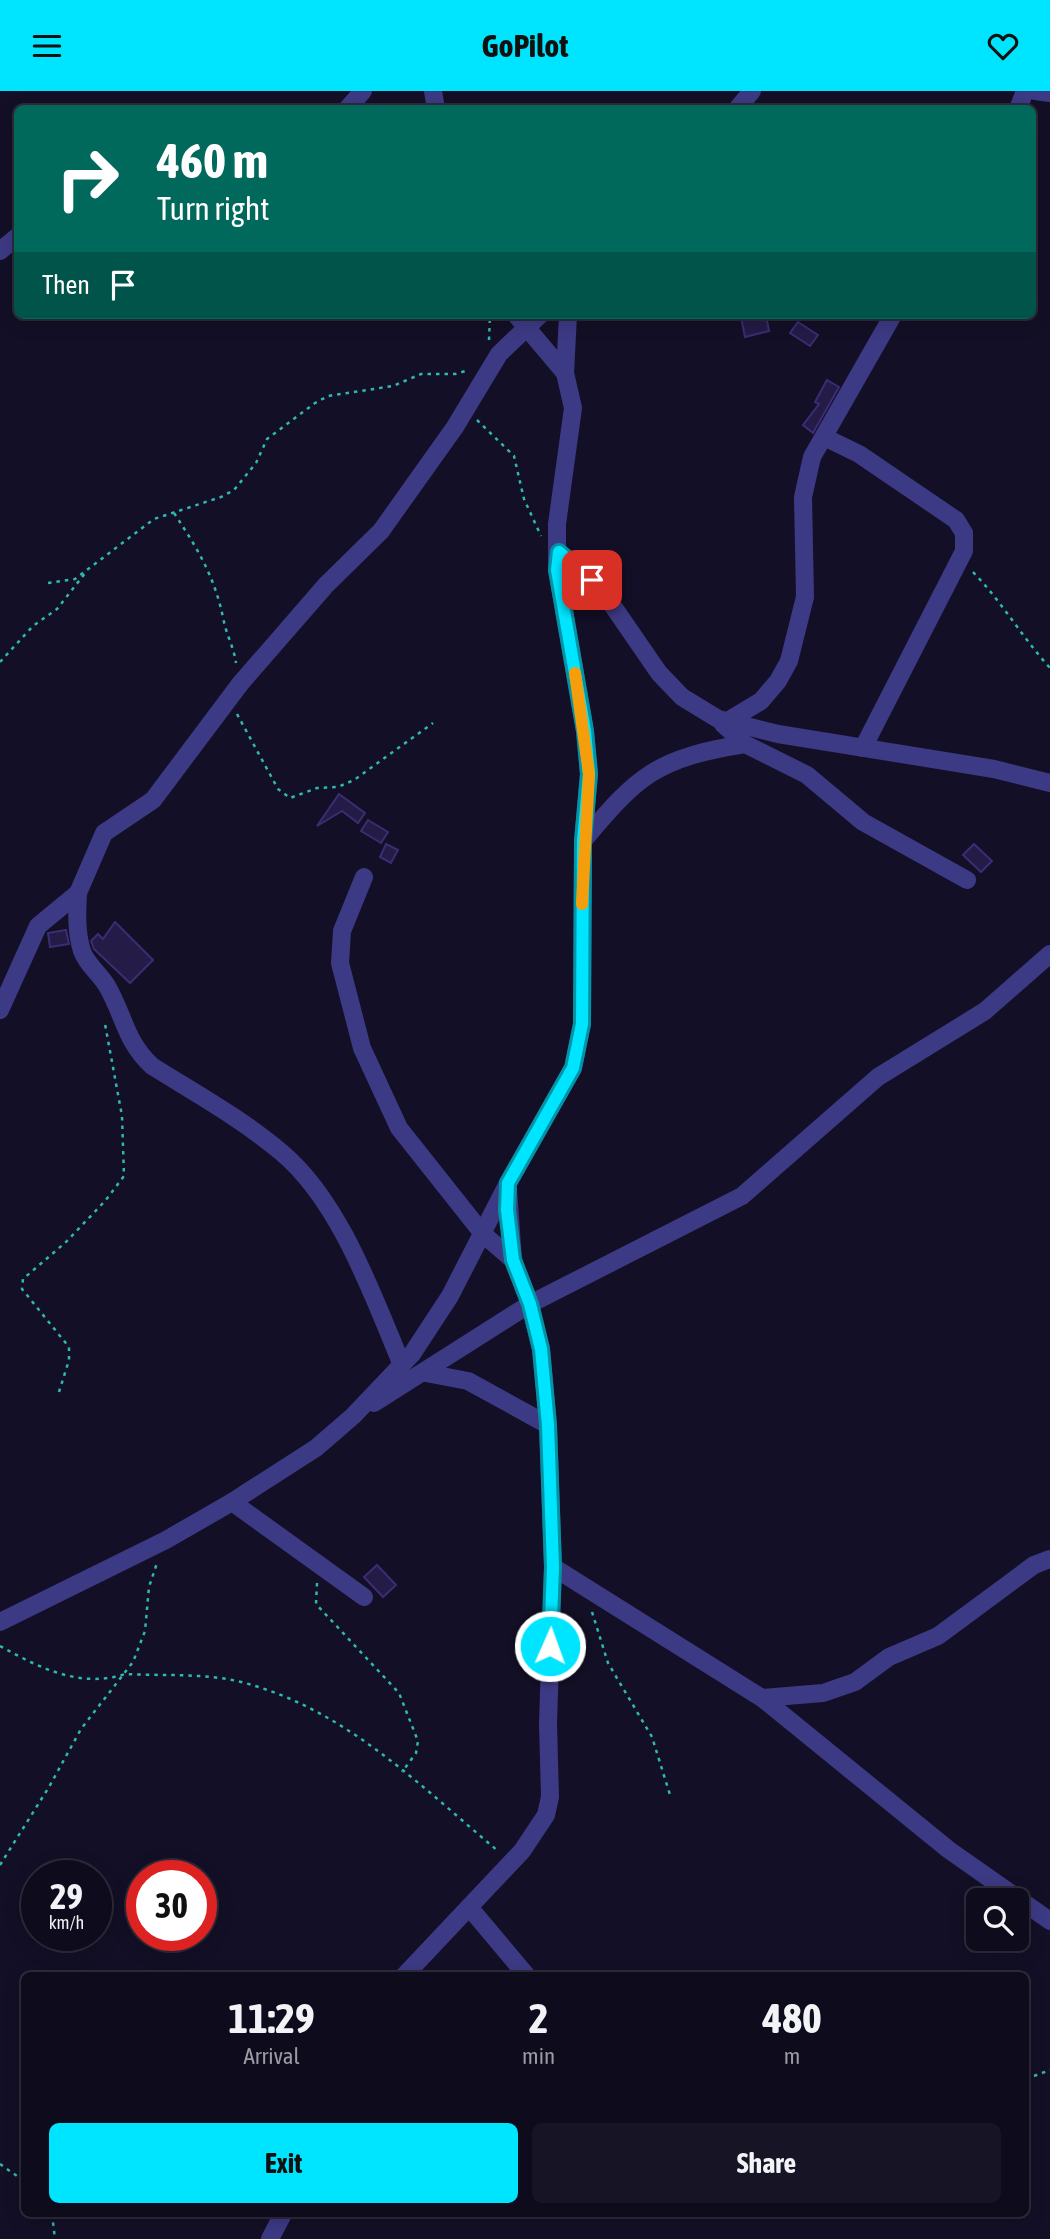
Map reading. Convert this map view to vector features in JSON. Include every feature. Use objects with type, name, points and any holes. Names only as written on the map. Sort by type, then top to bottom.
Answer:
[{"type":"street","points":[[351,105],[363,91]]},
{"type":"street","points":[[740,105],[752,91]]},
{"type":"street","points":[[1035,91],[1050,93]]},
{"type":"street","points":[[0,251],[14,239]]},
{"type":"street","points":[[0,1010],[38,926],[78,893],[104,833],[153,800],[236,689],[327,585],[381,531],[409,495],[467,408],[499,354],[527,319],[565,373]]},
{"type":"street","points":[[0,1622],[166,1540],[232,1502],[316,1448],[352,1416],[402,1365],[450,1296],[508,1183],[573,1068],[582,1024],[583,841],[589,774],[585,731],[557,570],[557,524],[573,408],[565,373],[569,319]]},
{"type":"street","points":[[722,720],[761,701],[778,681],[789,661],[805,597],[803,497],[812,457],[891,319]]},
{"type":"street","points":[[824,436],[859,454],[956,520],[962,527],[965,542],[961,560],[863,748]]},
{"type":"street","points":[[559,552],[606,596],[667,681],[682,697],[722,720],[744,744],[800,771],[863,822],[967,880]]},
{"type":"street","points":[[722,720],[863,748],[994,769],[1050,783]]},
{"type":"street","points":[[583,841],[621,796],[665,763],[744,744]]},
{"type":"street","points":[[364,877],[342,931],[340,963],[362,1048],[399,1128],[483,1234],[513,1260]]},
{"type":"street","points":[[78,893],[77,923],[82,949],[107,986],[124,1029],[144,1058],[283,1153],[322,1198],[366,1279],[402,1365]]},
{"type":"street","points":[[352,1416],[426,1373],[530,1304],[742,1196],[877,1077],[985,1011],[1050,954]]},
{"type":"street","points":[[408,1972],[511,1862],[538,1829],[550,1797],[548,1724],[553,1567],[548,1425],[541,1349],[530,1304],[513,1260],[507,1210],[508,1183]]},
{"type":"street","points":[[426,1373],[468,1381],[548,1425]]},
{"type":"street","points":[[232,1502],[364,1597]]},
{"type":"street","points":[[762,1698],[823,1693],[855,1682],[889,1657],[938,1636],[1034,1565],[1050,1559]]},
{"type":"street","points":[[553,1567],[762,1698],[949,1850],[1050,1921]]},
{"type":"street","points":[[469,1907],[524,1972]]},
{"type":"street","points":[[270,2239],[281,2217]]},
{"type":"path","points":[[48,583],[75,579],[146,523],[234,490],[256,463],[267,439],[328,396],[393,386],[421,374],[455,374],[477,366]]},
{"type":"path","points":[[467,408],[514,456],[524,499],[538,532],[559,552]]},
{"type":"path","points":[[174,513],[213,576],[222,601],[225,624],[234,645],[237,713],[278,789],[290,798],[317,787],[338,787],[354,780],[433,723]]},
{"type":"path","points":[[961,560],[998,598],[1021,634],[1050,668]]},
{"type":"path","points":[[0,662],[33,626],[57,609],[88,570]]},
{"type":"path","points":[[59,1392],[69,1360],[69,1347],[21,1284],[23,1279],[66,1242],[105,1201],[124,1175],[122,1116],[104,1026],[117,1007]]},
{"type":"path","points":[[0,1865],[50,1787],[81,1729],[125,1674],[142,1644],[149,1587],[166,1540]]},
{"type":"path","points":[[322,1566],[314,1594],[316,1604],[399,1693],[418,1741],[416,1753],[402,1772]]},
{"type":"path","points":[[585,1588],[602,1649],[652,1737],[671,1798]]},
{"type":"path","points":[[0,1647],[45,1671],[110,1679],[125,1674],[234,1680],[284,1696],[363,1738],[511,1862]]},
{"type":"path","points":[[1029,2077],[1050,2070]]},
{"type":"path","points":[[0,2164],[21,2179]]},
{"type":"path","points":[[52,2217],[55,2239]]},
{"type":"building","points":[[741,319],[767,319],[769,331],[745,337]]},
{"type":"building","points":[[798,322],[818,335],[810,346],[790,333]]},
{"type":"building","points":[[827,380],[839,387],[813,433],[803,425],[819,404],[815,402]]},
{"type":"building","points":[[339,794],[365,813],[358,823],[342,811],[317,826]]},
{"type":"building","points":[[368,820],[388,832],[381,843],[361,831]]},
{"type":"building","points":[[386,844],[398,850],[391,863],[380,857]]},
{"type":"building","points":[[974,844],[992,861],[981,872],[963,855]]},
{"type":"building","points":[[115,922],[153,960],[130,983],[94,949],[91,941],[98,934],[103,939]]},
{"type":"building","points":[[66,930],[69,944],[50,947],[48,933]]},
{"type":"building","points":[[377,1565],[396,1585],[383,1597],[364,1577]]},
{"type":"slow traffic","points":[[575,673],[589,774],[583,841],[582,904]]},
{"type":"route","points":[[550,1646],[553,1567],[548,1425],[541,1349],[530,1304],[513,1260],[508,1234],[508,1183],[552,1108],[573,1068],[579,1048],[582,1024],[583,841],[589,774],[585,731],[557,570],[559,552],[592,580]]}]
